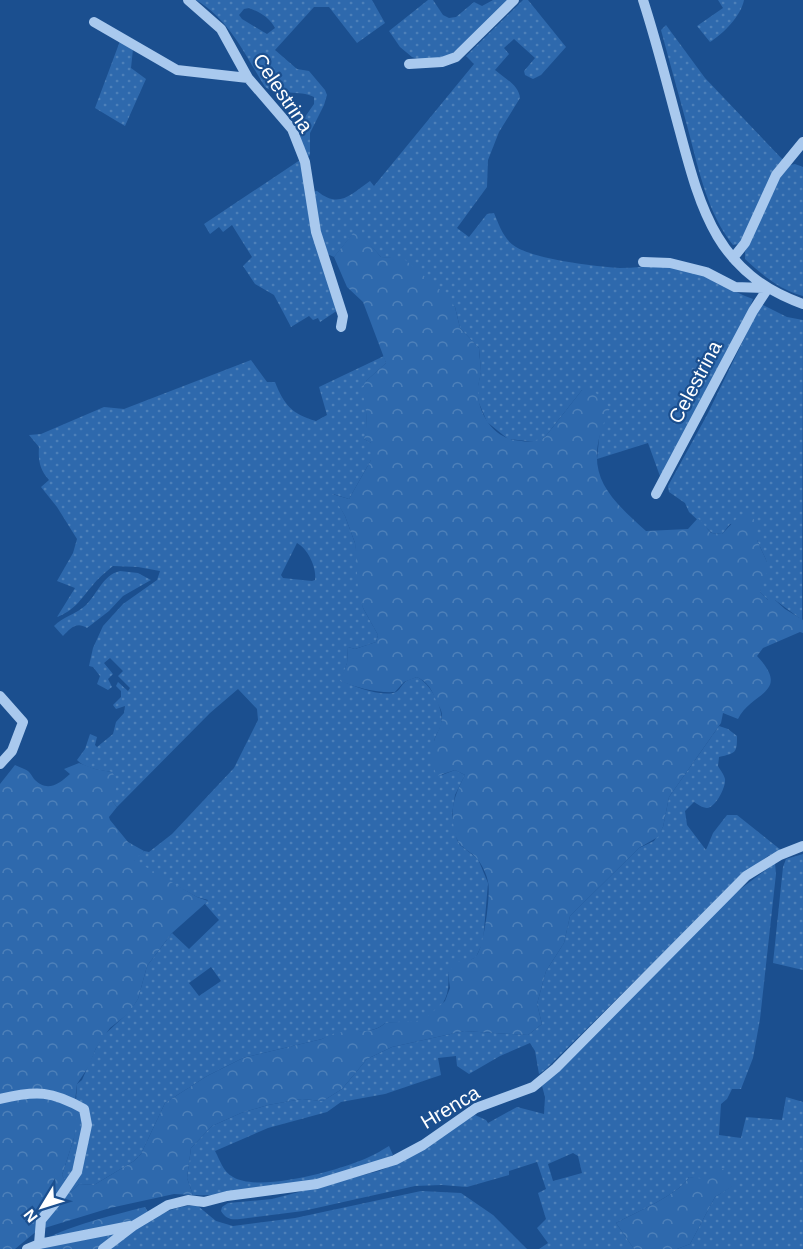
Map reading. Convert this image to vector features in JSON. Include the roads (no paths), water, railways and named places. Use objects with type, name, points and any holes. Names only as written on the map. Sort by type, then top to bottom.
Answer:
[{"type":"street","name":"Celestrina","points":[[188,0],[221,29],[248,78],[292,129],[305,162],[316,232],[343,316],[342,327]]},
{"type":"street","points":[[409,64],[442,62],[456,57],[514,0]]},
{"type":"street","points":[[644,0],[701,202],[711,226],[733,258],[752,278],[784,297],[803,304]]},
{"type":"street","points":[[94,22],[177,70],[248,78]]},
{"type":"street","points":[[733,258],[745,243],[776,175],[803,142]]},
{"type":"street","points":[[643,261],[670,263],[706,272],[735,287],[768,288]]},
{"type":"street","name":"Celestrina","points":[[656,494],[753,311],[768,288]]},
{"type":"street","points":[[0,696],[22,722],[12,751],[0,764]]},
{"type":"street","name":"Hrenca","points":[[103,1249],[133,1226],[168,1205],[188,1200],[204,1202],[226,1196],[317,1184],[395,1160],[423,1145],[476,1108],[533,1087],[588,1036],[746,876],[780,855],[803,846]]},
{"type":"street","points":[[0,1099],[36,1093],[61,1096],[84,1109],[87,1125],[77,1172],[41,1220],[39,1245]]},
{"type":"street","points":[[27,1249],[133,1226]]}]
